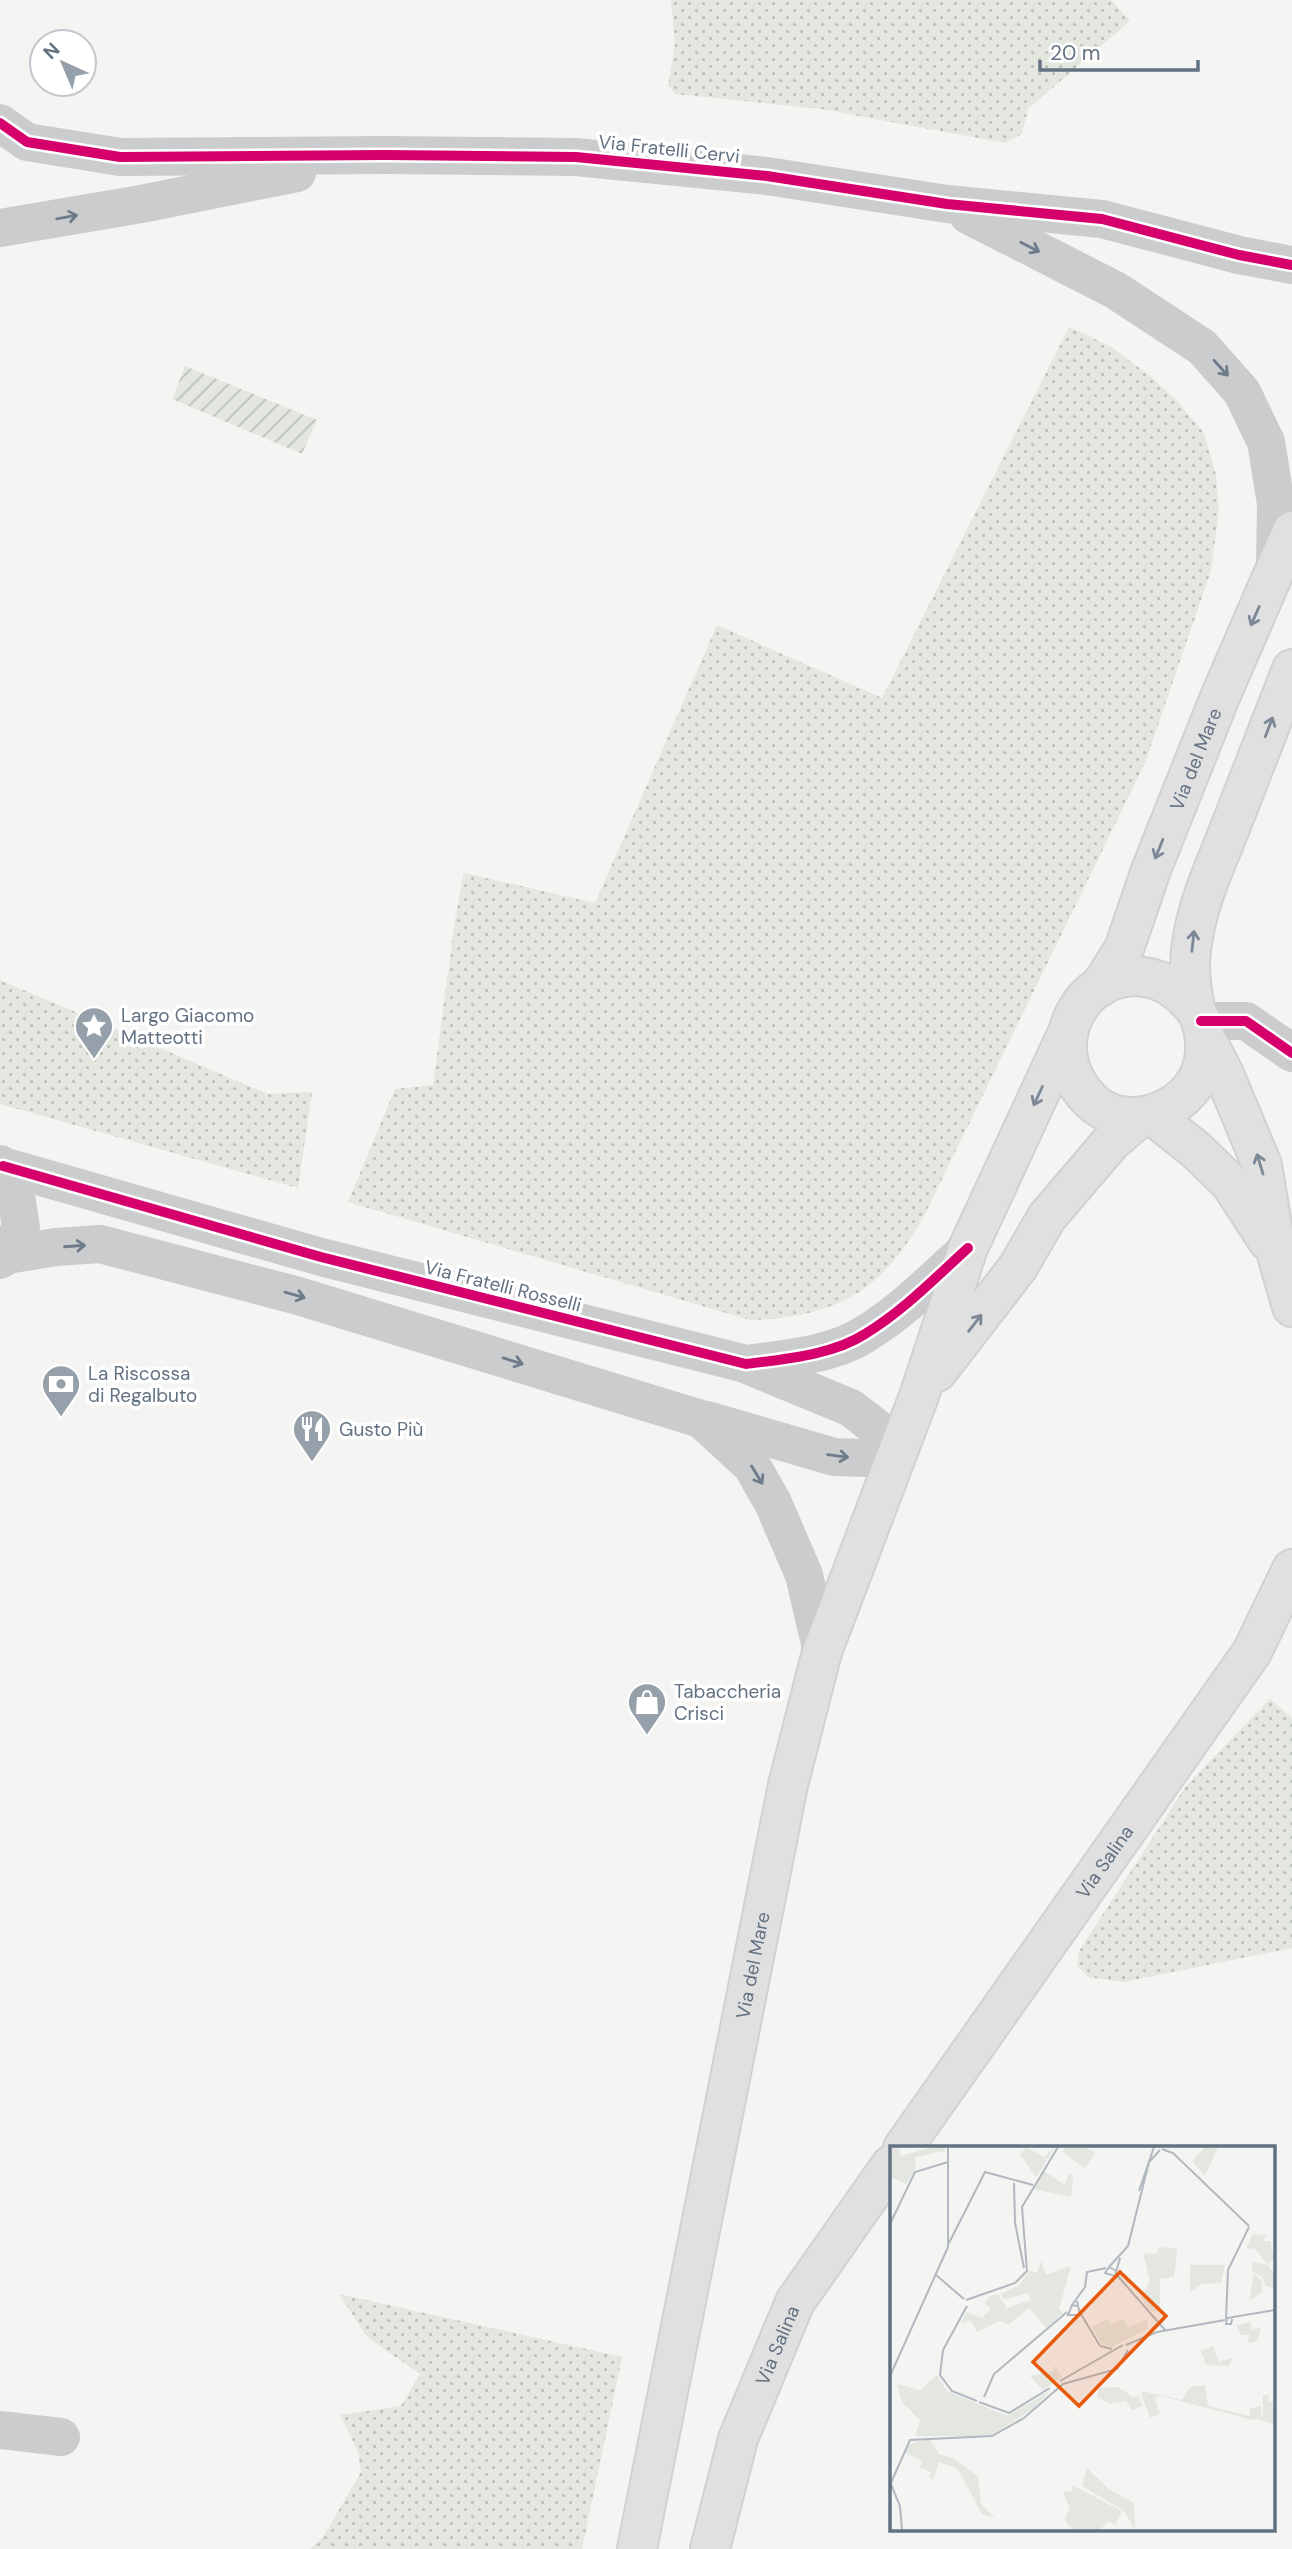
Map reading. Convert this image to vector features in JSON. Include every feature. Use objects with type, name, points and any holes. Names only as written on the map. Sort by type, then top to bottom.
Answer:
[{"type":"main road","name":"Via del Mare","points":[[1100,987],[1124,949],[1151,870],[1200,746],[1292,531]]},
{"type":"main road","points":[[919,1396],[1018,1267],[1047,1217],[1111,1142],[1146,1116],[1171,1108],[1187,1095],[1198,1078],[1205,1058],[1190,966],[1195,917],[1292,670]]},
{"type":"main road","points":[[919,1396],[968,1248],[1073,1016],[1084,999],[1100,987],[1120,979],[1141,977],[1162,982],[1181,993],[1200,1022],[1262,1165],[1287,1284]]},
{"type":"main road","points":[[1067,1034],[1066,1060],[1076,1084],[1092,1103],[1115,1114],[1146,1116],[1196,1150],[1231,1184],[1287,1284]]},
{"type":"main road","name":"Via del Mare","points":[[637,2549],[788,1785],[822,1652],[919,1396]]},
{"type":"main road","name":"Via Salina","points":[[904,2146],[1252,1652],[1292,1569]]},
{"type":"main road","name":"Via Salina","points":[[710,2549],[738,2439],[795,2302],[890,2166]]},
{"type":"street","points":[[0,123],[27,142],[120,157],[385,155]]},
{"type":"street","points":[[0,228],[141,204],[385,155]]},
{"type":"street","name":"Via Fratelli Cervi","points":[[385,155],[576,157],[767,176],[947,204]]},
{"type":"street","points":[[947,204],[1102,219],[1239,255],[1292,265]]},
{"type":"street","points":[[947,204],[1115,290],[1202,347],[1242,392],[1266,442],[1276,504],[1275,569]]},
{"type":"street","points":[[1200,1022],[1246,1021],[1292,1053]]},
{"type":"street","points":[[2,1165],[17,1202],[21,1227],[4,1257]]},
{"type":"street","name":"Via Fratelli Rosselli","points":[[2,1165],[321,1257],[746,1364],[812,1355],[863,1336],[909,1302],[968,1248]]},
{"type":"street","points":[[4,1257],[56,1247],[100,1244],[295,1295],[834,1457],[866,1458],[898,1451],[878,1429],[851,1408],[746,1364]]},
{"type":"street","points":[[701,1419],[752,1466],[773,1503],[804,1575],[822,1652]]},
{"type":"street","points":[[0,2430],[61,2437]]},
{"type":"shaded area","points":[[671,0],[1111,0],[1130,21],[1028,109],[1022,134],[1005,143],[821,109],[676,94],[668,86],[675,44]]},
{"type":"shaded area","points":[[1069,327],[1110,346],[1150,376],[1177,401],[1204,433],[1216,475],[1219,509],[1211,571],[1145,763],[924,1216],[891,1264],[873,1282],[832,1306],[781,1318],[750,1320],[348,1202],[395,1089],[433,1085],[455,920],[464,873],[595,903],[717,625],[882,698]]},
{"type":"shaded area","points":[[185,366],[317,420],[302,454],[172,399]]},
{"type":"shaded area","points":[[0,980],[268,1094],[312,1092],[298,1188],[0,1104]]},
{"type":"shaded area","points":[[1270,1699],[1292,1718],[1292,1948],[1124,1982],[1088,1977],[1077,1965],[1079,1951],[1186,1786]]},
{"type":"shaded area","points":[[339,2294],[622,2357],[582,2549],[310,2549],[323,2537],[361,2472],[358,2451],[340,2415],[401,2406],[420,2374],[367,2337]]},
{"type":"cycle path","points":[[0,123],[27,142],[120,157],[576,157],[767,176],[947,204],[1102,219],[1239,255],[1292,265]]},
{"type":"cycle path","points":[[1201,1021],[1246,1021],[1292,1053]]},
{"type":"cycle path","points":[[3,1166],[321,1257],[746,1364],[808,1355],[852,1341],[906,1305],[968,1248]]},
{"type":"place","name":"Largo Giacomo Matteotti","points":[[94,1060]]},
{"type":"place","name":"La Riscossa di Regalbuto","points":[[61,1418]]},
{"type":"place","name":"Gusto Più","points":[[312,1463]]},
{"type":"place","name":"Tabaccheria Crisci","points":[[647,1736]]}]
